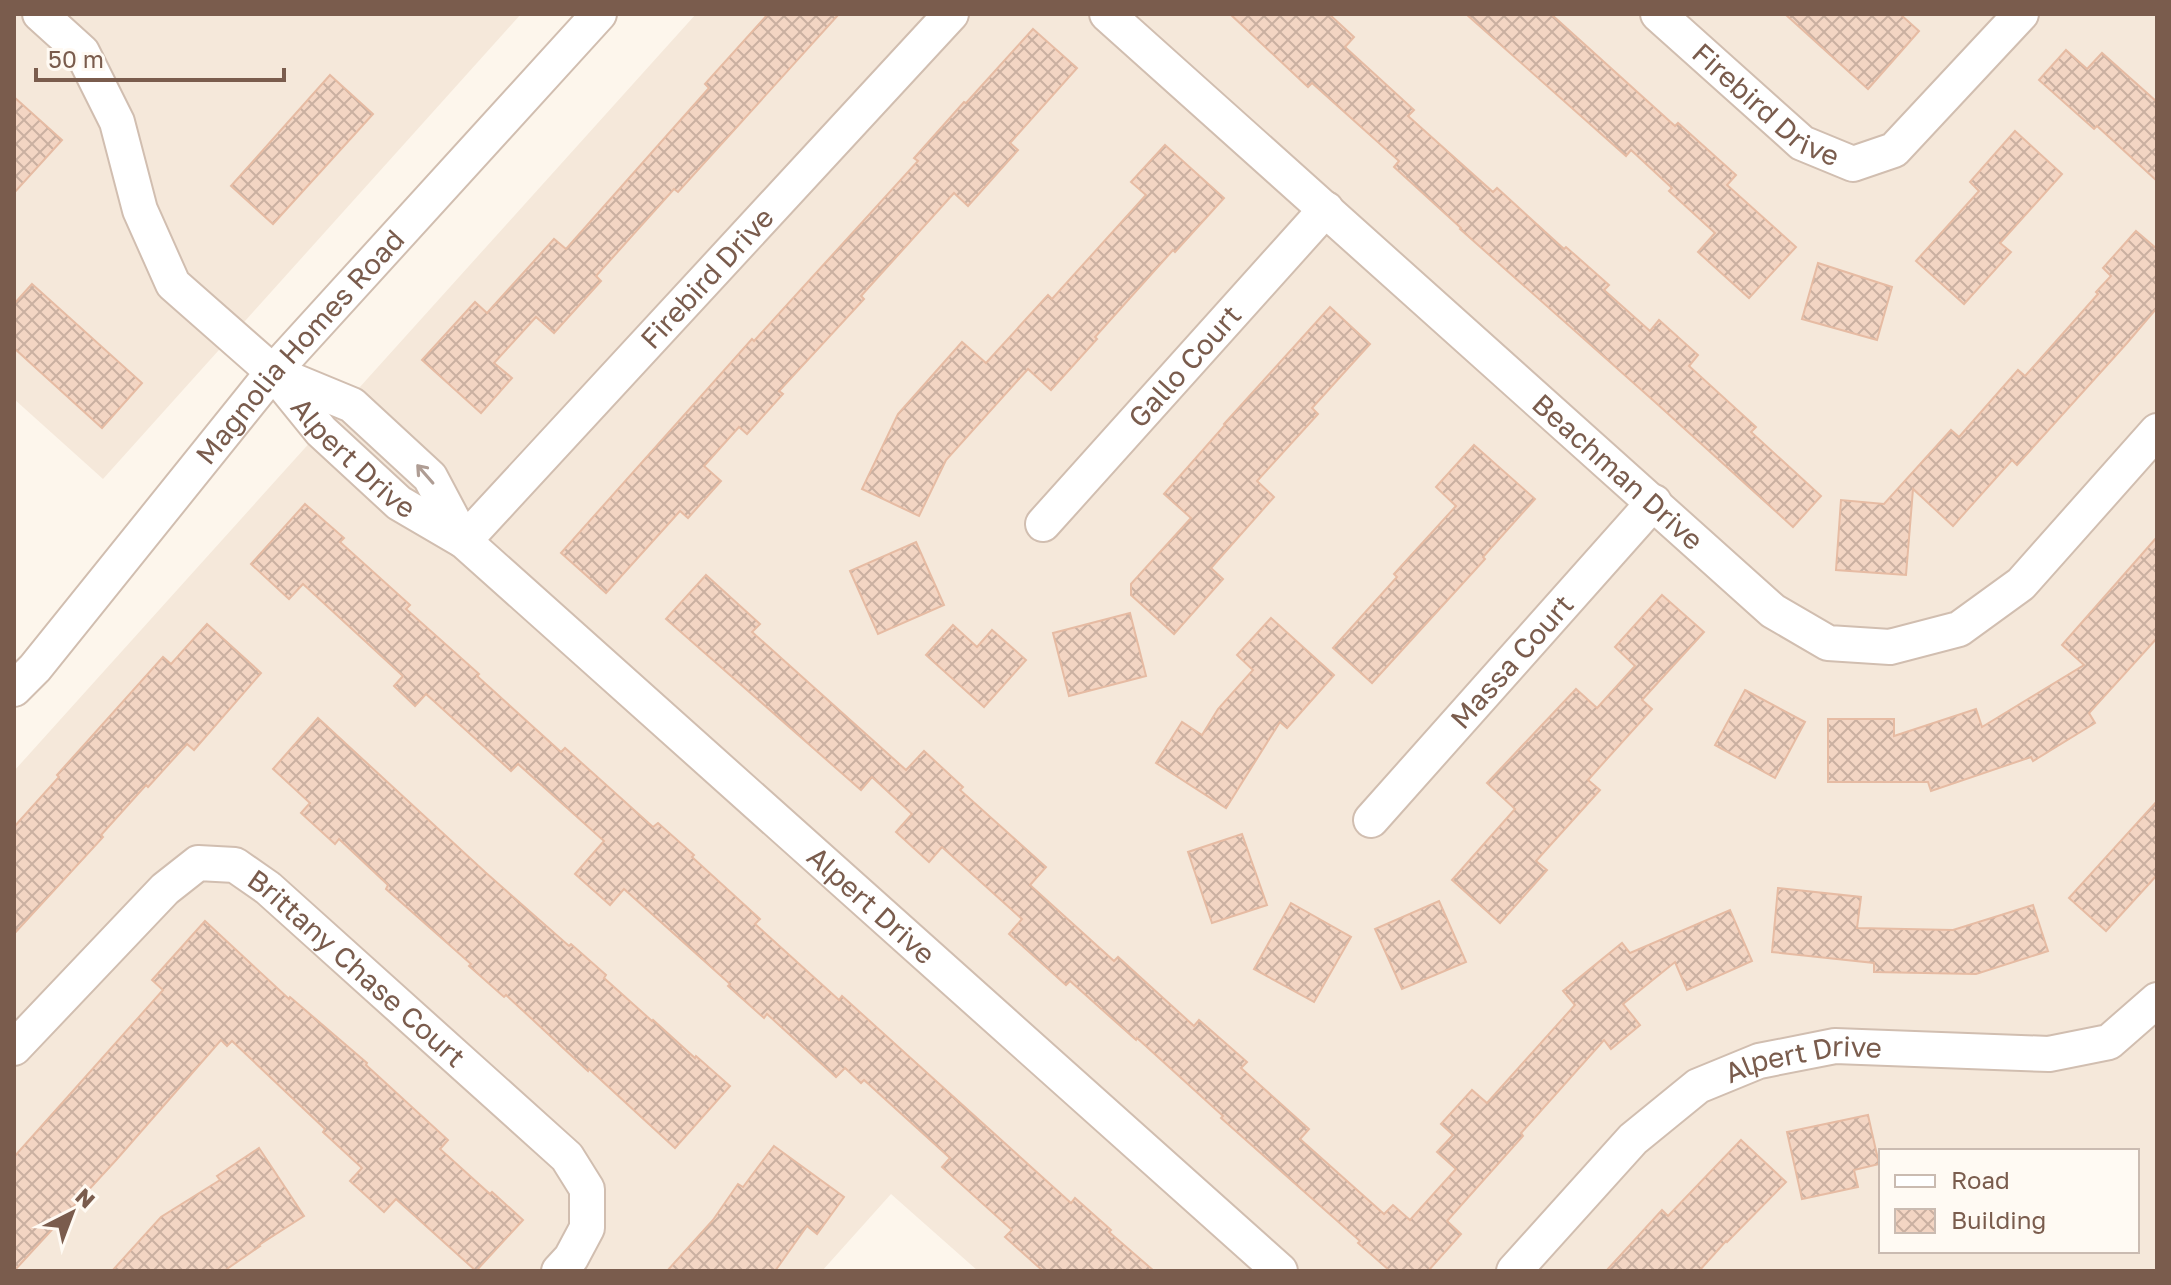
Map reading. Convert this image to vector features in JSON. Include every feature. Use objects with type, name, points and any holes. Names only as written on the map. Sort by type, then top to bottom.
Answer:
[{"type":"street","points":[[14,19],[19,14]]},
{"type":"street","name":"Alpert Drive","points":[[40,14],[82,52],[117,122],[140,210],[173,284],[273,372],[352,405],[430,477],[464,541],[1280,1271]]},
{"type":"street","name":"Magnolia Homes Road","points":[[14,689],[35,668],[273,372],[599,14]]},
{"type":"street","name":"Firebird Drive","points":[[464,541],[951,14]]},
{"type":"street","name":"Beachman Drive","points":[[1107,14],[1773,611],[1828,643],[1890,647],[1959,629],[2021,584],[2157,431]]},
{"type":"street","name":"Firebird Drive","points":[[1658,14],[1802,143],[1853,164],[1894,150],[2021,14]]},
{"type":"street","name":"Gallo Court","points":[[1043,524],[1326,209]]},
{"type":"street","name":"Massa Court","points":[[1371,820],[1654,502]]},
{"type":"street","name":"Brittany Chase Court","points":[[14,1048],[165,889],[198,863],[235,865],[268,888],[567,1157],[587,1189],[587,1228],[571,1258],[559,1271]]},
{"type":"street","name":"Alpert Drive","points":[[1514,1271],[1633,1139],[1698,1086],[1759,1061],[1835,1046],[2049,1054],[2109,1042],[2157,1000]]},
{"type":"shaded area","points":[[14,14],[521,14],[103,479],[14,399]]},
{"type":"shaded area","points":[[696,14],[2157,14],[2157,1271],[978,1271],[891,1194],[822,1271],[14,1271],[14,771]]},
{"type":"building","points":[[768,14],[839,14],[678,192],[674,189],[596,276],[601,281],[554,333],[536,317],[494,363],[512,378],[481,413],[422,360],[475,302],[487,313],[554,239],[566,249],[709,88],[705,84]]},
{"type":"building","points":[[1230,14],[1329,14],[1354,37],[1345,47],[1414,110],[1408,116],[1493,192],[1497,188],[1609,285],[1604,290],[1650,331],[1659,320],[1698,355],[1689,366],[1756,427],[1751,432],[1821,496],[1793,527],[1460,229],[1394,167],[1399,161],[1312,83],[1308,87]]},
{"type":"building","points":[[1466,14],[1551,14],[1675,126],[1678,123],[1736,175],[1727,185],[1796,247],[1749,298],[1698,252],[1715,233],[1669,191],[1672,188],[1631,150],[1626,156]]},
{"type":"building","points":[[1785,14],[1900,14],[1919,31],[1868,89]]},
{"type":"building","points":[[1033,29],[1077,68],[1010,143],[1018,150],[968,206],[954,193],[861,296],[864,299],[779,391],[783,394],[747,434],[739,427],[704,466],[721,481],[688,518],[680,511],[606,593],[561,553],[752,339],[754,341],[918,161],[914,158]]},
{"type":"building","points":[[2066,50],[2087,69],[2102,53],[2157,102],[2157,181],[2097,126],[2094,129],[2039,80]]},
{"type":"building","points":[[330,75],[373,114],[273,224],[231,186]]},
{"type":"building","points":[[14,97],[62,140],[14,193]]},
{"type":"building","points":[[2015,131],[2062,174],[2000,243],[2011,252],[1964,304],[1916,261],[1979,191],[1970,182]]},
{"type":"building","points":[[1165,145],[1224,198],[1175,252],[1173,250],[1051,390],[1028,369],[946,460],[919,516],[862,489],[898,414],[962,342],[986,363],[1048,295],[1052,299],[1146,195],[1131,182]]},
{"type":"building","points":[[2136,231],[2157,249],[2157,308],[2127,343],[2017,465],[2012,460],[1953,526],[1913,489],[1906,575],[1836,570],[1841,500],[1884,504],[1951,430],[1959,437],[2018,370],[2025,376],[2098,294],[2096,292],[2111,276],[2103,268]]},
{"type":"building","points":[[1818,263],[1892,287],[1877,340],[1802,319]]},
{"type":"building","points":[[32,284],[142,383],[102,428],[14,348],[14,304]]},
{"type":"building","points":[[1330,307],[1370,344],[1312,408],[1318,414],[1257,481],[1274,497],[1211,568],[1223,579],[1174,634],[1131,595],[1131,584],[1191,518],[1164,494]]},
{"type":"building","points":[[1474,445],[1535,499],[1372,683],[1333,648],[1456,506],[1436,487]]},
{"type":"building","points":[[305,504],[344,538],[340,542],[410,605],[406,609],[561,752],[565,748],[653,827],[658,823],[760,919],[755,924],[839,1000],[842,996],[1071,1203],[1075,1198],[1154,1271],[1043,1271],[1005,1237],[1012,1230],[942,1167],[950,1158],[864,1080],[861,1083],[845,1068],[836,1077],[767,1014],[764,1018],[624,889],[610,905],[575,874],[604,841],[518,764],[511,771],[426,694],[415,706],[394,686],[403,676],[303,584],[289,599],[251,564]]},
{"type":"building","points":[[2157,537],[2157,638],[2089,713],[2095,723],[2033,761],[2031,757],[1931,791],[1928,782],[1828,782],[1828,719],[1894,719],[1894,736],[1976,709],[1982,727],[2084,665],[2062,645]]},
{"type":"building","points":[[916,542],[944,605],[878,634],[850,571]]},
{"type":"building","points":[[706,575],[760,624],[752,632],[906,770],[924,751],[963,787],[960,790],[1046,867],[1030,885],[1114,961],[1118,957],[1194,1026],[1199,1020],[1247,1062],[1241,1068],[1309,1129],[1300,1139],[1384,1214],[1393,1205],[1410,1220],[1456,1169],[1437,1152],[1453,1135],[1441,1124],[1472,1090],[1487,1103],[1575,1005],[1563,991],[1622,943],[1630,953],[1730,910],[1752,961],[1687,990],[1675,962],[1623,1004],[1640,1025],[1611,1049],[1604,1040],[1521,1133],[1523,1136],[1447,1221],[1461,1234],[1428,1271],[1390,1271],[1137,1038],[1070,981],[1066,985],[1009,934],[1022,919],[942,847],[929,862],[896,832],[912,814],[872,777],[861,790],[666,619]]},
{"type":"building","points":[[1662,595],[1704,632],[1642,700],[1652,709],[1588,780],[1600,790],[1536,861],[1547,870],[1500,923],[1452,880],[1515,809],[1487,783],[1576,689],[1597,708],[1635,666],[1615,647]]},
{"type":"building","points":[[1130,613],[1146,676],[1069,696],[1053,633]]},
{"type":"building","points":[[1271,618],[1334,675],[1287,728],[1280,722],[1226,808],[1156,763],[1182,722],[1202,735],[1218,709],[1253,670],[1237,655]]},
{"type":"building","points":[[207,624],[261,673],[194,750],[187,744],[148,787],[146,785],[14,934],[14,827],[163,657],[171,664]]},
{"type":"building","points":[[953,625],[977,647],[992,630],[1026,660],[984,707],[926,655]]},
{"type":"building","points":[[1745,690],[1805,722],[1775,778],[1715,745]]},
{"type":"building","points":[[318,718],[485,872],[730,1086],[675,1148],[506,995],[504,997],[469,966],[471,964],[386,889],[388,885],[339,839],[335,844],[301,813],[310,803],[273,769]]},
{"type":"building","points":[[2157,801],[2157,875],[2106,931],[2069,898]]},
{"type":"building","points":[[1242,834],[1267,905],[1212,923],[1188,852]]},
{"type":"building","points":[[1778,888],[1861,897],[1857,928],[1953,930],[2033,905],[2048,951],[1976,974],[1874,972],[1874,963],[1772,952]]},
{"type":"building","points":[[1439,901],[1466,962],[1402,989],[1375,929]]},
{"type":"building","points":[[1291,903],[1351,937],[1314,1002],[1254,969]]},
{"type":"building","points":[[205,921],[289,999],[367,1063],[448,1140],[440,1149],[523,1220],[476,1271],[396,1199],[384,1212],[350,1181],[362,1168],[232,1041],[227,1046],[221,1040],[14,1271],[14,1157],[163,990],[152,980]]},
{"type":"building","points":[[1868,1115],[1879,1164],[1854,1170],[1858,1187],[1802,1199],[1787,1132]]},
{"type":"building","points":[[1741,1140],[1786,1182],[1699,1271],[1606,1271],[1662,1210],[1668,1216]]},
{"type":"building","points":[[774,1146],[844,1197],[817,1234],[807,1226],[775,1271],[667,1271],[713,1220],[738,1184],[743,1187]]},
{"type":"building","points":[[259,1148],[304,1216],[224,1271],[112,1271],[161,1217],[220,1180],[217,1176]]}]
